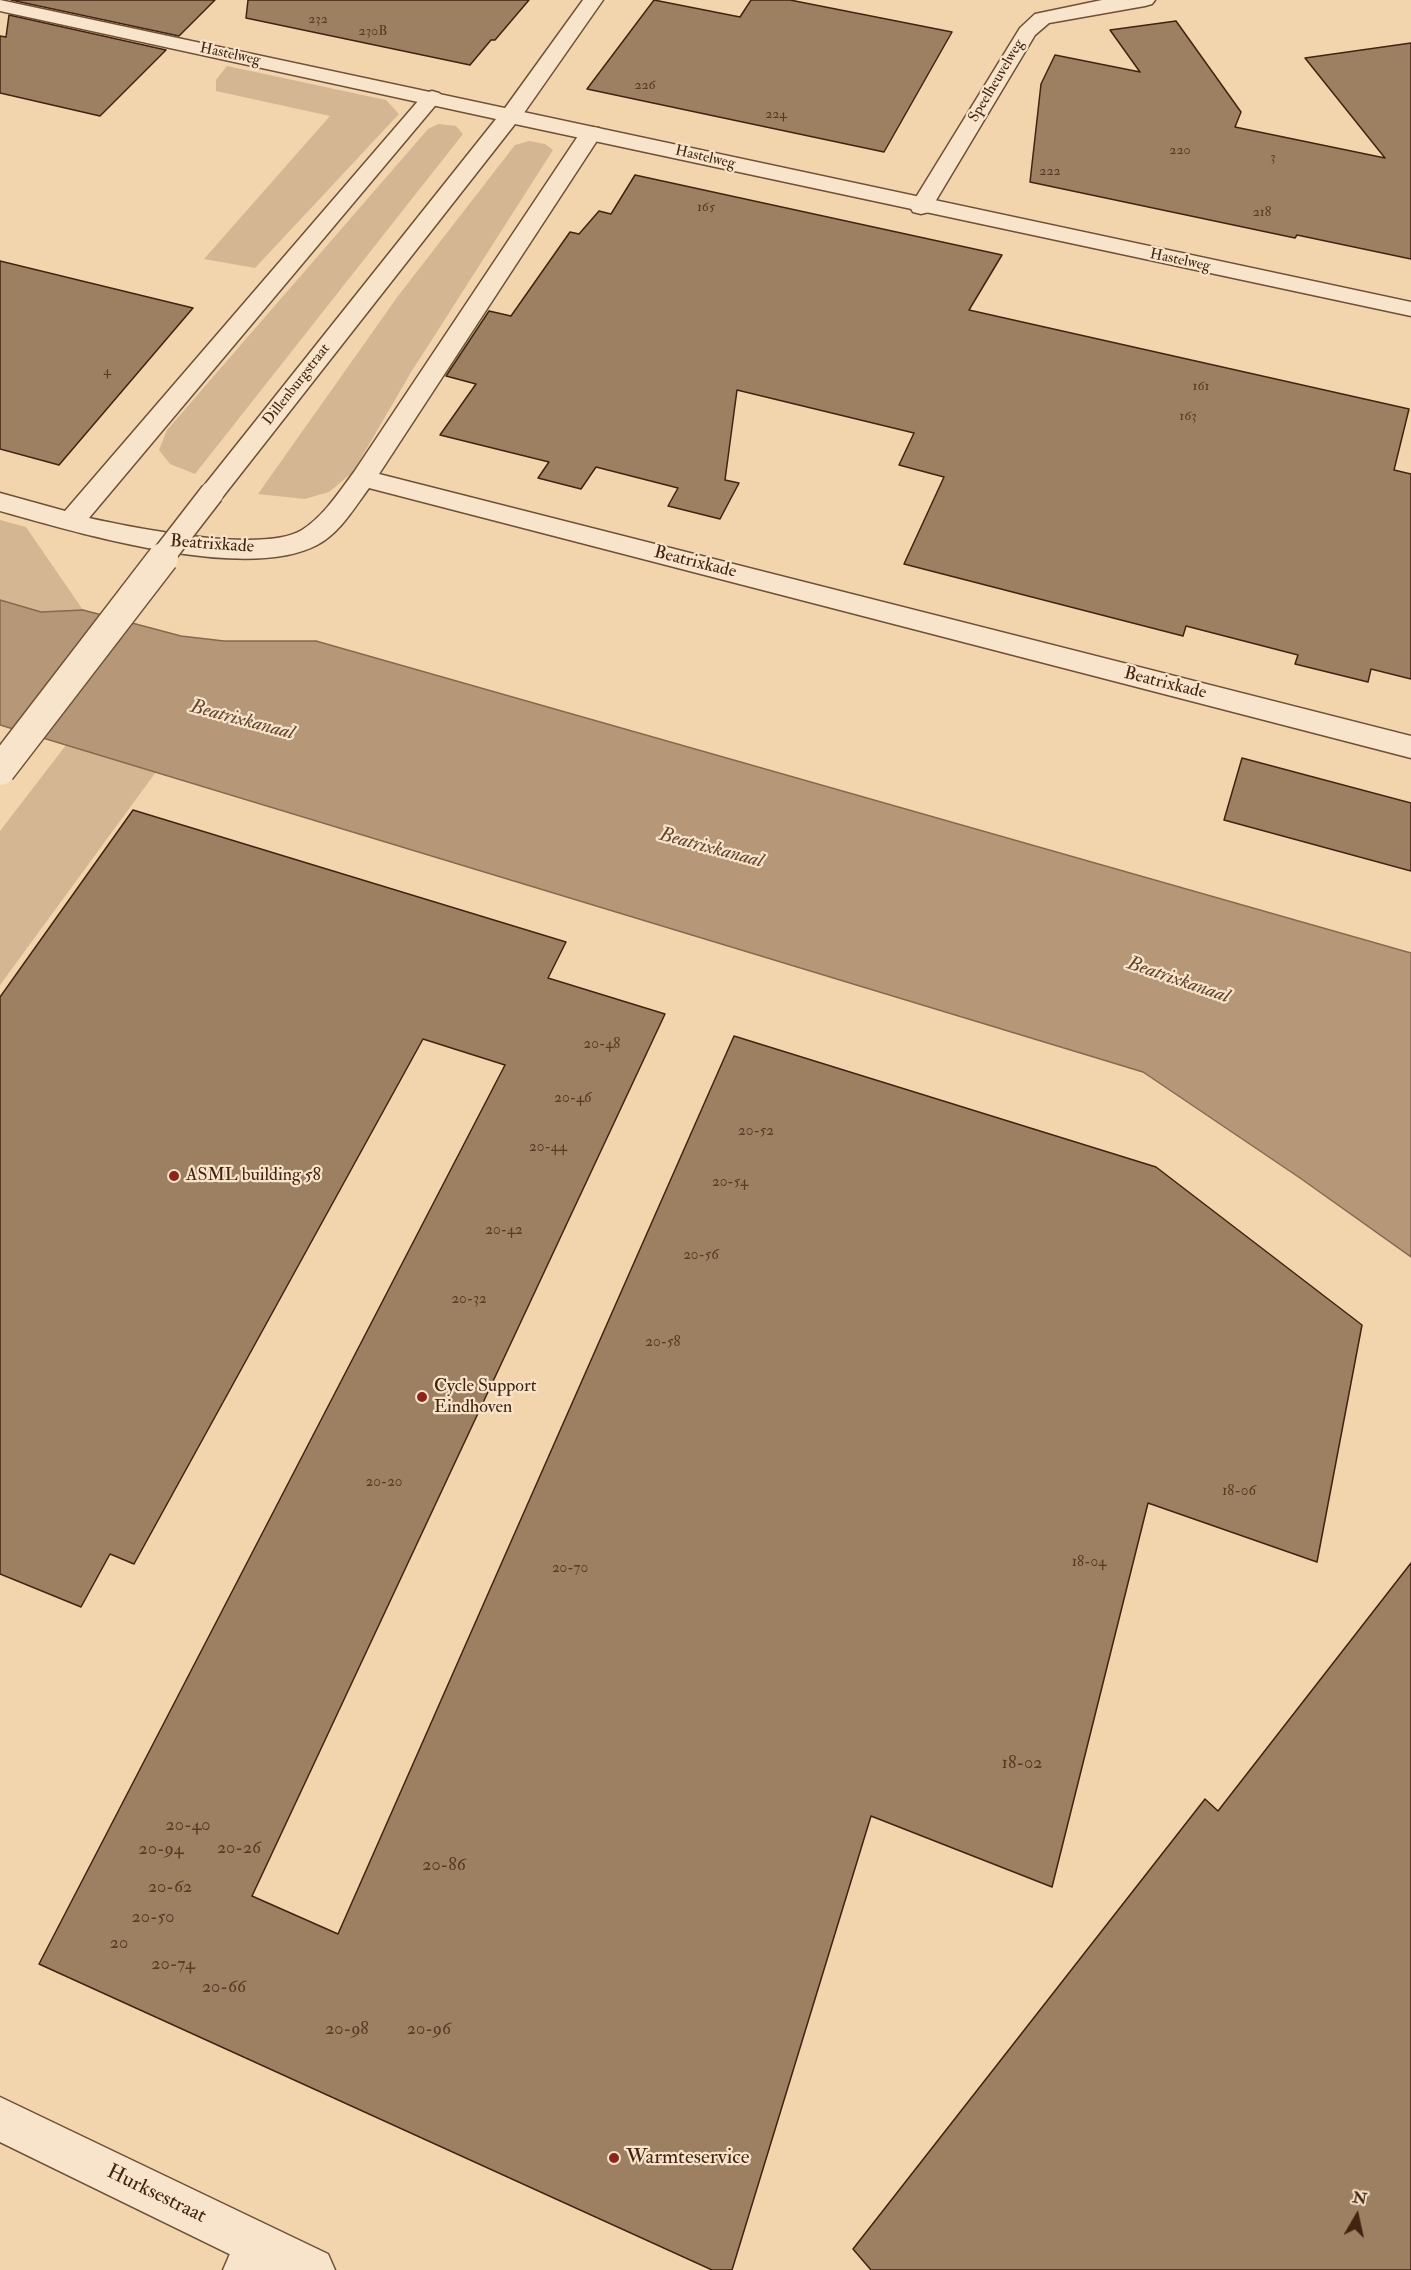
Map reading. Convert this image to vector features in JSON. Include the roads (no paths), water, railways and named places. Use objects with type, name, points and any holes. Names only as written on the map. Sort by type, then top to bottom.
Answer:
[{"type":"street","name":"Dillenburgstraat","points":[[0,770],[212,493],[512,115],[593,0]]},
{"type":"street","name":"Speelheuvelweg","points":[[921,207],[1028,32],[1042,18],[1088,8],[1145,0]]},
{"type":"street","name":"Hastelweg","points":[[0,4],[432,97],[921,207],[1411,309]]},
{"type":"street","points":[[71,522],[432,97]]},
{"type":"street","points":[[363,478],[591,133]]},
{"type":"street","name":"Beatrixkade","points":[[0,502],[134,538],[210,549],[275,548],[311,537],[339,511],[363,478],[1411,747]]},
{"type":"street","name":"Hurksestraat","points":[[0,2119],[250,2256],[312,2270]]},
{"type":"water","name":"Beatrixkanaal","points":[[0,600],[41,612],[83,610],[181,636],[224,641],[316,641],[1411,953],[1411,1257],[1300,1178],[1143,1072],[0,725]]},
{"type":"place","name":"ASML building 58","points":[[174,1176]]},
{"type":"place","name":"Cycle Support Eindhoven","points":[[422,1397]]},
{"type":"place","name":"Warmteservice","points":[[614,2158]]}]
